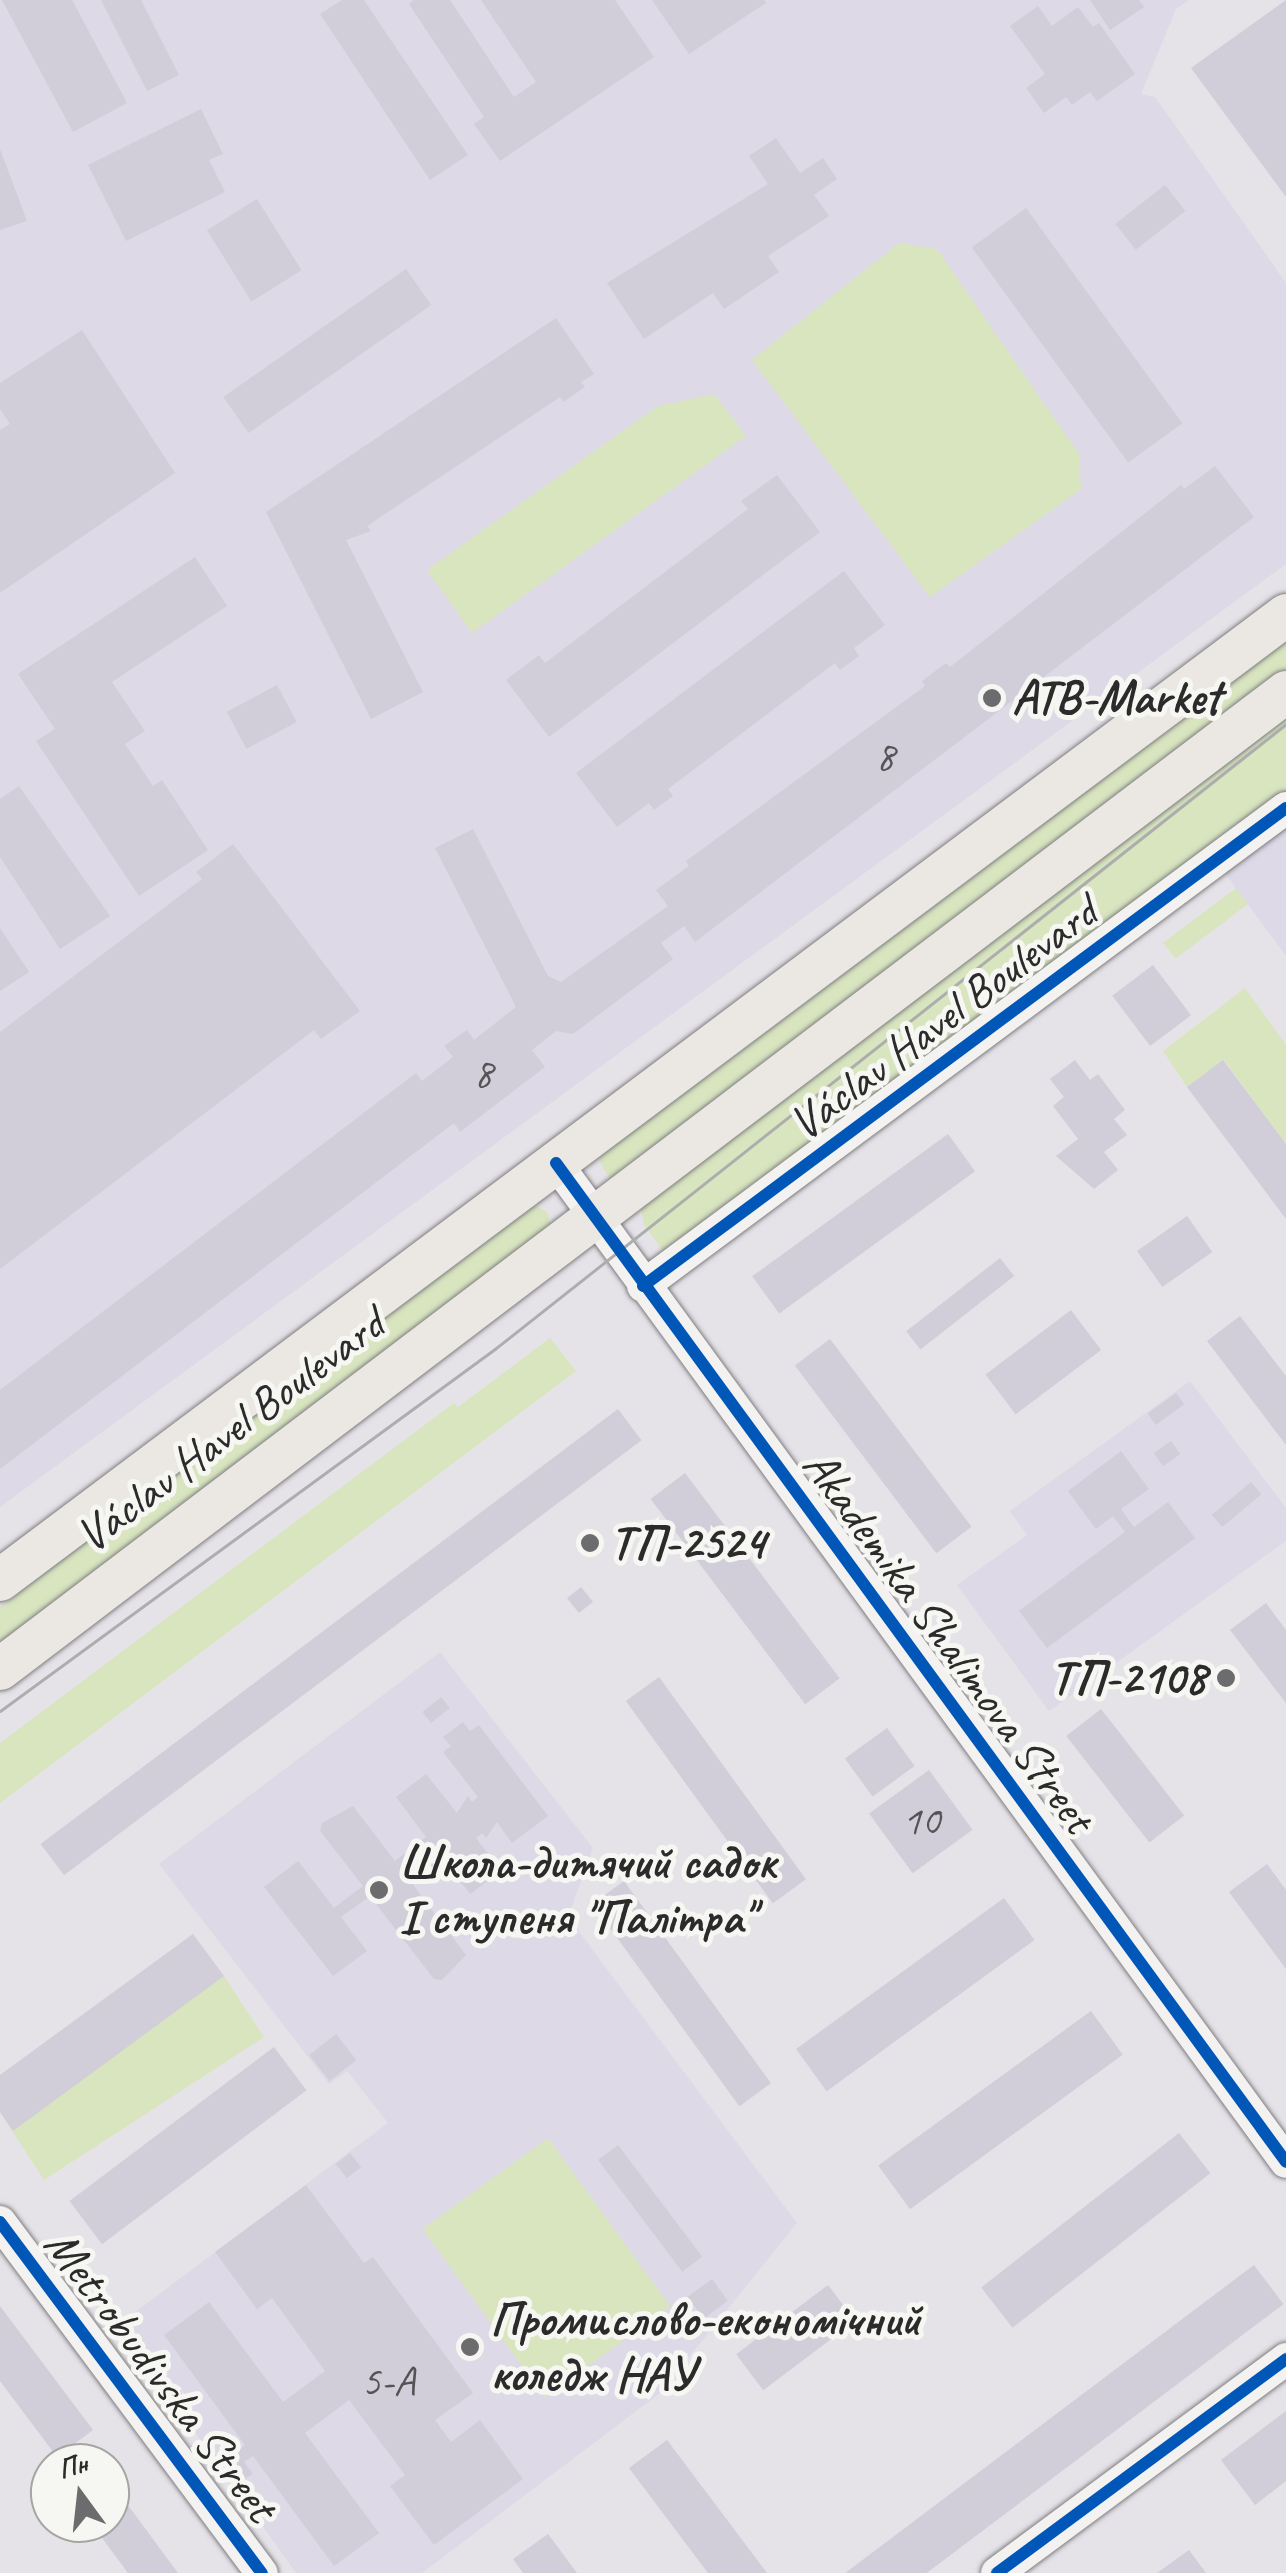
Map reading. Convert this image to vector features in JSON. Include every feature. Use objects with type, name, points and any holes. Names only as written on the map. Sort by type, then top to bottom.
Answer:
[{"type":"main road","name":"Václav Havel Boulevard","points":[[0,1580],[1286,614]]},
{"type":"main road","name":"Václav Havel Boulevard","points":[[0,1669],[1286,692]]},
{"type":"street","name":"Václav Havel Boulevard","points":[[643,1286],[1286,808]]},
{"type":"street","name":"Akademika Shalimova Street","points":[[556,1163],[1286,2162]]},
{"type":"street","name":"Metrobudivska Street","points":[[0,2222],[262,2573]]},
{"type":"street","points":[[998,2573],[1286,2359]]},
{"type":"shaded area","points":[[0,0],[1189,0],[1176,9],[1141,94],[1155,97],[1286,283],[1286,564],[0,1507]]},
{"type":"shaded area","points":[[1286,813],[1286,956],[1218,864]]},
{"type":"shaded area","points":[[1190,1381],[1286,1508],[1286,1541],[1049,1711],[957,1585],[1027,1535],[1010,1511]]},
{"type":"shaded area","points":[[440,1652],[593,1848],[568,1917],[797,2223],[660,2393],[422,2573],[296,2573],[118,2325],[388,2123],[347,2071],[329,2084],[159,1864]]},
{"type":"green space","points":[[899,243],[937,249],[1079,454],[1081,489],[930,597],[752,360]]},
{"type":"green space","points":[[714,394],[746,436],[472,633],[427,570],[658,406]]},
{"type":"green space","points":[[1286,627],[1286,679],[612,1182],[599,1161],[604,1150]]},
{"type":"green space","points":[[1286,713],[1286,797],[676,1255],[662,1249],[644,1225],[640,1203]]},
{"type":"green space","points":[[1236,888],[1248,904],[1175,959],[1163,943]]},
{"type":"green space","points":[[1245,988],[1286,1045],[1286,1144],[1224,1060],[1187,1087],[1163,1051]]},
{"type":"green space","points":[[536,1206],[547,1212],[552,1228],[0,1661],[0,1607],[524,1209]]},
{"type":"green space","points":[[550,1338],[576,1371],[0,1803],[0,1743],[454,1403],[458,1407]]},
{"type":"green space","points":[[224,1976],[264,2037],[44,2180],[4,2119]]},
{"type":"green space","points":[[548,2138],[670,2306],[545,2397],[423,2229]]},
{"type":"building","points":[[2,0],[72,0],[127,103],[73,132]]},
{"type":"building","points":[[101,0],[141,0],[179,75],[147,91]]},
{"type":"building","points":[[342,0],[364,0],[468,155],[430,180],[320,14]]},
{"type":"building","points":[[414,0],[450,0],[514,97],[536,82],[481,0],[615,0],[654,57],[500,161],[474,124],[484,117],[409,4]]},
{"type":"building","points":[[652,0],[764,0],[766,3],[689,54]]},
{"type":"building","points":[[1090,0],[1139,0],[1144,7],[1110,30]]},
{"type":"building","points":[[1286,0],[1286,197],[1191,68]]},
{"type":"building","points":[[1038,6],[1052,26],[1078,7],[1093,27],[1099,23],[1135,74],[1097,101],[1090,92],[1072,105],[1066,97],[1044,113],[1026,88],[1045,74],[1010,26]]},
{"type":"building","points":[[201,109],[223,154],[209,160],[225,192],[126,241],[88,165]]},
{"type":"building","points":[[776,138],[800,173],[823,158],[837,179],[814,195],[829,216],[768,256],[779,272],[724,309],[713,293],[644,339],[607,283],[768,184],[749,156]]},
{"type":"building","points":[[0,149],[27,221],[0,230]]},
{"type":"building","points":[[1165,185],[1185,211],[1136,250],[1115,224]]},
{"type":"building","points":[[257,199],[302,270],[251,302],[207,230]]},
{"type":"building","points":[[1026,208],[1182,423],[1128,463],[972,247]]},
{"type":"building","points":[[406,269],[431,305],[249,433],[223,397]]},
{"type":"building","points":[[556,318],[594,374],[581,382],[585,387],[563,402],[560,397],[367,526],[371,531],[346,540],[423,692],[371,719],[266,512]]},
{"type":"building","points":[[82,330],[175,473],[0,593],[0,430],[10,424],[0,409],[0,383]]},
{"type":"building","points":[[1215,466],[1254,517],[695,942],[684,926],[661,943],[673,959],[573,1034],[556,1031],[532,1050],[545,1067],[460,1132],[454,1123],[0,1469],[0,1390],[416,1073],[422,1081],[453,1057],[444,1046],[467,1030],[474,1040],[516,1007],[435,848],[473,829],[548,976],[561,982],[668,906],[656,890],[689,866],[686,861],[925,686],[922,681],[946,663],[950,667],[1181,485],[1184,489]]},
{"type":"building","points":[[777,475],[820,532],[549,737],[506,680],[539,655],[545,663],[748,509],[741,501]]},
{"type":"building","points":[[195,557],[227,606],[112,682],[145,731],[125,744],[153,786],[162,780],[208,850],[139,896],[36,741],[55,729],[18,674]]},
{"type":"building","points":[[844,571],[885,625],[854,648],[859,656],[840,670],[835,663],[668,789],[673,796],[654,810],[649,803],[617,827],[576,773]]},
{"type":"building","points":[[277,685],[297,722],[246,749],[227,712]]},
{"type":"building","points":[[19,786],[110,916],[60,949],[0,857],[0,799]]},
{"type":"building","points":[[233,844],[360,1011],[321,1039],[314,1030],[0,1269],[0,1032],[202,879],[196,872]]},
{"type":"building","points":[[0,928],[29,972],[0,991]]},
{"type":"building","points":[[1153,965],[1191,1015],[1150,1046],[1112,996]]},
{"type":"building","points":[[1075,1060],[1090,1080],[1098,1074],[1125,1110],[1114,1119],[1127,1135],[1104,1152],[1118,1170],[1094,1189],[1056,1156],[1078,1139],[1053,1106],[1064,1097],[1050,1079]]},
{"type":"building","points":[[1223,1060],[1286,1144],[1286,1219],[1187,1087]]},
{"type":"building","points":[[948,1134],[975,1171],[779,1313],[752,1276]]},
{"type":"building","points":[[1187,1216],[1212,1252],[1162,1287],[1137,1251]]},
{"type":"building","points":[[1000,1258],[1014,1276],[920,1349],[906,1331]]},
{"type":"building","points":[[1071,1310],[1101,1350],[1016,1414],[986,1374]]},
{"type":"building","points":[[1240,1316],[1286,1376],[1286,1445],[1207,1341]]},
{"type":"building","points":[[830,1339],[971,1527],[936,1553],[795,1365]]},
{"type":"building","points":[[1176,1393],[1184,1404],[1156,1425],[1148,1414]]},
{"type":"building","points":[[618,1409],[641,1440],[64,1875],[41,1844]]},
{"type":"building","points":[[1171,1441],[1180,1454],[1163,1466],[1154,1453]]},
{"type":"building","points":[[1121,1451],[1149,1489],[1121,1509],[1134,1527],[1168,1502],[1195,1538],[1047,1648],[1019,1611],[1125,1532],[1113,1516],[1096,1529],[1068,1491]]},
{"type":"building","points":[[685,1473],[840,1678],[805,1704],[651,1499]]},
{"type":"building","points":[[1251,1482],[1261,1494],[1222,1527],[1212,1515]]},
{"type":"building","name":"ТП-2524","points":[[593,1530],[603,1544],[588,1555],[578,1541]]},
{"type":"building","points":[[581,1587],[593,1602],[579,1613],[567,1598]]},
{"type":"building","points":[[1266,1603],[1286,1630],[1286,1703],[1230,1630]]},
{"type":"building","name":"ТП-2108","points":[[1227,1665],[1239,1681],[1225,1691],[1213,1675]]},
{"type":"building","points":[[659,1677],[806,1879],[773,1903],[626,1701]]},
{"type":"building","points":[[441,1697],[450,1708],[431,1723],[422,1712]]},
{"type":"building","points":[[1101,1709],[1184,1815],[1149,1842],[1066,1736]]},
{"type":"building","points":[[463,1722],[470,1731],[479,1725],[548,1816],[512,1843],[497,1822],[486,1838],[482,1833],[476,1838],[501,1871],[470,1894],[433,1846],[402,1870],[466,1955],[442,1980],[434,1979],[370,1896],[341,1917],[367,1951],[333,1976],[264,1887],[298,1861],[334,1908],[363,1886],[320,1831],[322,1823],[353,1806],[395,1861],[426,1837],[396,1797],[426,1774],[457,1813],[468,1796],[472,1802],[478,1797],[443,1752],[451,1746],[443,1737]]},
{"type":"building","points":[[887,1728],[915,1766],[873,1797],[845,1759]]},
{"type":"building","points":[[929,1770],[972,1830],[913,1873],[869,1813]]},
{"type":"building","points":[[1267,1864],[1286,1890],[1286,1969],[1229,1892]]},
{"type":"building","points":[[624,1881],[771,2083],[739,2106],[592,1904]]},
{"type":"building","points":[[1004,1898],[1035,1940],[827,2091],[796,2049]]},
{"type":"building","points":[[193,1934],[224,1976],[13,2131],[0,2112],[0,2075]]},
{"type":"building","points":[[1091,2011],[1123,2055],[910,2209],[878,2166]]},
{"type":"building","points":[[336,2034],[356,2060],[330,2081],[309,2055]]},
{"type":"building","points":[[274,2047],[306,2090],[102,2244],[70,2201]]},
{"type":"building","points":[[1179,2133],[1210,2173],[1013,2328],[981,2288]]},
{"type":"building","points":[[618,2145],[702,2257],[682,2272],[598,2160]]},
{"type":"building","points":[[350,2153],[361,2167],[347,2178],[336,2164]]},
{"type":"building","points":[[306,2185],[364,2263],[373,2257],[473,2393],[435,2420],[451,2442],[480,2420],[523,2479],[434,2545],[390,2486],[405,2475],[349,2400],[305,2433],[379,2533],[334,2566],[253,2456],[244,2462],[253,2474],[243,2480],[219,2449],[229,2442],[237,2452],[245,2445],[164,2335],[209,2302],[283,2402],[325,2371],[272,2298],[257,2309],[215,2252]]},
{"type":"building","points":[[1254,2265],[1283,2304],[927,2573],[845,2573]]},
{"type":"building","points":[[712,2279],[728,2301],[704,2318],[688,2297]]},
{"type":"building","points":[[828,2285],[855,2321],[763,2390],[736,2354]]},
{"type":"building","points":[[0,2306],[93,2430],[76,2443],[46,2443],[0,2381]]},
{"type":"building","points":[[1286,2411],[1286,2481],[1255,2505],[1221,2460]]},
{"type":"building","points":[[667,2440],[767,2573],[708,2573],[629,2468]]},
{"type":"building","points":[[130,2508],[178,2573],[128,2573],[106,2543],[130,2543]]},
{"type":"building","points":[[548,2534],[577,2573],[523,2573],[513,2559]]},
{"type":"building","points":[[1189,2550],[1206,2573],[1157,2573]]},
{"type":"tram line","points":[[0,1711],[495,1349],[1286,724]]},
{"type":"cycle path","points":[[643,1286],[1286,808]]},
{"type":"cycle path","points":[[556,1163],[1286,2162]]},
{"type":"cycle path","points":[[0,2222],[262,2573]]},
{"type":"cycle path","points":[[997,2573],[1286,2359]]},
{"type":"place","name":"ATB-Market","points":[[992,698]]},
{"type":"place","name":"ТП-2524","points":[[590,1543]]},
{"type":"place","name":"ТП-2108","points":[[1226,1678]]},
{"type":"place","name":"Школа-дитячий садок І ступеня \"Палітра\"","points":[[379,1890]]},
{"type":"place","name":"Промислово-економічний коледж НАУ","points":[[470,2347]]}]
